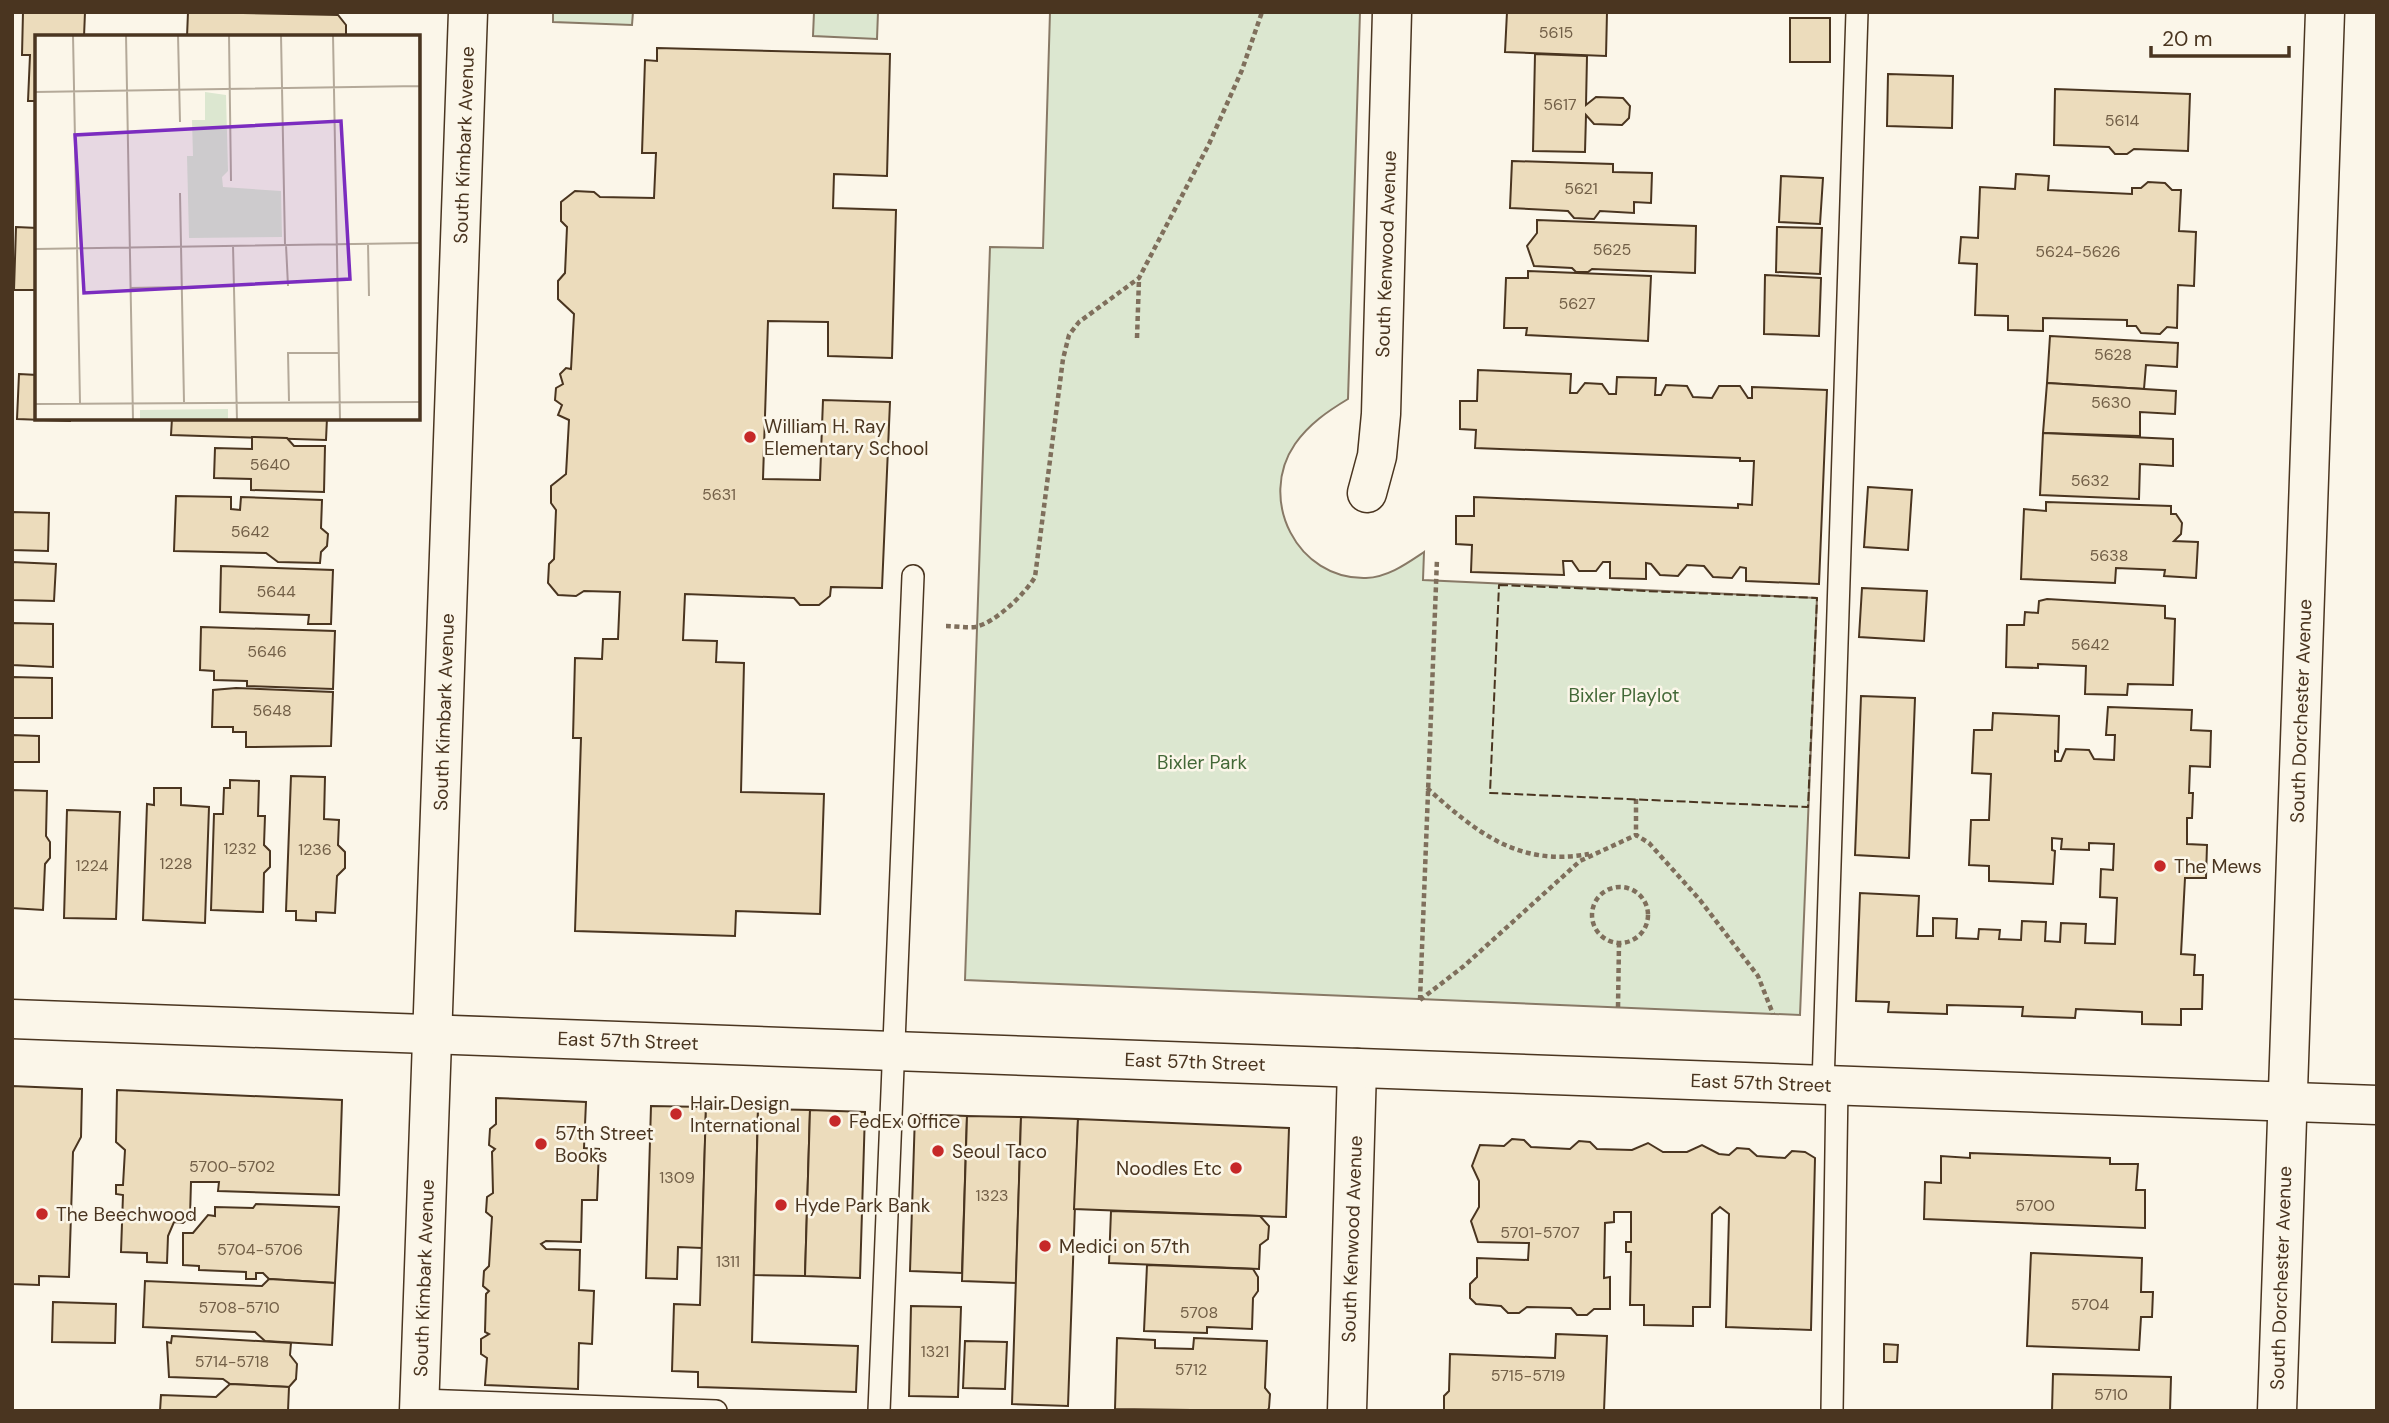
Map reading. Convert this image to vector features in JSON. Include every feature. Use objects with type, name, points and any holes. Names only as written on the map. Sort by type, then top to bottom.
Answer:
[{"type":"street","name":"South Kimbark Avenue","points":[[419,1405],[468,12]]},
{"type":"street","name":"South Kenwood Avenue","points":[[1367,494],[1377,456],[1381,414],[1392,12]]},
{"type":"street","name":"South Dorchester Avenue","points":[[2277,1411],[2326,12]]},
{"type":"street","name":"East 57th Street","points":[[12,1018],[2377,1105]]},
{"type":"street","name":"South Kenwood Avenue","points":[[1347,1411],[1357,1068]]},
{"type":"lane","points":[[1832,1411],[1830,1085],[1857,12]]},
{"type":"lane","points":[[879,1411],[913,576]]},
{"type":"lane","points":[[419,1405],[716,1411]]},
{"type":"path","points":[[1137,338],[1139,278],[1209,144],[1242,71],[1262,12]]},
{"type":"path","points":[[977,627],[1005,610],[1024,594],[1035,578],[1063,359],[1069,335],[1092,310],[1139,278]]},
{"type":"path","points":[[1437,559],[1420,1000],[1590,854]]},
{"type":"path","points":[[1427,788],[1472,828],[1505,846],[1553,857],[1590,854],[1636,835]]},
{"type":"path","points":[[1636,799],[1636,835]]},
{"type":"path","points":[[1636,835],[1649,843],[1700,900],[1758,976],[1773,1014]]},
{"type":"path","points":[[1618,888],[1627,888],[1642,898],[1648,915],[1643,932],[1628,942],[1619,943],[1602,937],[1593,921],[1593,912],[1601,895],[1618,888]]},
{"type":"path","points":[[1618,1007],[1619,943]]},
{"type":"green space","points":[[553,12],[633,12],[632,25],[553,22]]},
{"type":"green space","points":[[814,12],[878,12],[877,39],[813,36]]},
{"type":"green space","name":"Bixler Park","points":[[1050,12],[1360,12],[1348,399],[1306,430],[1295,444],[1284,466],[1280,488],[1283,511],[1290,532],[1303,551],[1320,566],[1342,575],[1374,577],[1396,569],[1424,552],[1423,580],[1817,598],[1800,1015],[965,980],[990,247],[1043,248]]},
{"type":"building","points":[[23,12],[85,12],[84,35],[35,35],[35,101],[28,101],[30,55],[22,55]]},
{"type":"building","points":[[188,12],[338,15],[346,25],[346,35],[187,35]]},
{"type":"building","points":[[1507,12],[1607,12],[1606,56],[1505,52]]},
{"type":"building","points":[[1790,18],[1830,18],[1830,62],[1790,62]]},
{"type":"building","points":[[657,48],[890,54],[887,176],[834,174],[833,208],[896,210],[892,358],[828,356],[828,322],[768,321],[763,479],[820,480],[823,400],[890,402],[882,588],[831,587],[830,596],[819,605],[800,605],[794,598],[685,594],[683,640],[717,641],[716,662],[744,663],[741,792],[824,794],[820,914],[736,911],[735,936],[575,931],[581,738],[573,738],[575,658],[602,659],[603,639],[618,639],[620,592],[584,591],[576,596],[558,595],[548,583],[549,564],[554,559],[556,510],[551,503],[551,486],[566,474],[569,420],[558,415],[562,405],[555,400],[556,388],[563,384],[560,374],[566,368],[571,369],[574,314],[558,299],[558,281],[565,273],[567,227],[561,221],[561,202],[575,191],[594,192],[600,197],[654,198],[656,153],[642,153],[645,60],[657,61]]},
{"type":"building","points":[[1535,54],[1587,56],[1586,105],[1596,97],[1623,98],[1630,106],[1629,118],[1622,125],[1594,124],[1586,115],[1585,152],[1533,151]]},
{"type":"building","points":[[1888,74],[1953,76],[1952,128],[1887,126]]},
{"type":"building","points":[[2055,89],[2190,94],[2188,151],[2134,149],[2127,154],[2115,154],[2109,147],[2054,145]]},
{"type":"building","points":[[1512,161],[1613,164],[1613,172],[1652,173],[1651,203],[1634,202],[1634,213],[1600,211],[1594,219],[1574,218],[1568,211],[1510,208]]},
{"type":"building","points":[[2016,174],[2049,176],[2048,190],[2132,194],[2132,188],[2141,188],[2148,182],[2165,183],[2172,190],[2181,190],[2179,231],[2196,232],[2194,286],[2178,285],[2177,328],[2167,327],[2160,334],[2141,333],[2136,326],[2127,326],[2127,320],[2043,318],[2043,331],[2008,330],[2008,316],[1975,315],[1977,264],[1959,263],[1961,237],[1978,238],[1980,187],[2015,189]]},
{"type":"building","points":[[1781,176],[1823,178],[1820,224],[1779,222]]},
{"type":"building","points":[[1537,220],[1696,226],[1695,273],[1592,269],[1588,272],[1576,272],[1572,268],[1534,266],[1527,246],[1537,233]]},
{"type":"building","points":[[16,227],[35,228],[35,290],[14,290]]},
{"type":"building","points":[[1777,227],[1822,228],[1820,274],[1776,272]]},
{"type":"building","points":[[1528,271],[1651,276],[1648,341],[1526,335],[1527,328],[1504,328],[1506,278],[1528,278]]},
{"type":"building","points":[[1765,275],[1821,278],[1819,336],[1764,334]]},
{"type":"building","points":[[2050,336],[2178,343],[2177,367],[2146,365],[2144,389],[2047,383]]},
{"type":"building","points":[[1478,370],[1571,374],[1570,393],[1577,393],[1585,383],[1602,384],[1609,394],[1616,394],[1617,377],[1656,378],[1655,395],[1661,395],[1666,385],[1687,386],[1693,397],[1712,398],[1719,386],[1740,386],[1748,398],[1752,398],[1752,387],[1827,390],[1819,584],[1746,581],[1746,568],[1740,567],[1732,578],[1713,577],[1704,566],[1687,565],[1678,576],[1660,575],[1651,564],[1646,563],[1646,579],[1610,578],[1610,562],[1603,562],[1596,571],[1579,571],[1572,561],[1563,561],[1564,575],[1471,572],[1472,545],[1456,544],[1456,516],[1474,516],[1474,497],[1738,508],[1738,504],[1752,505],[1754,461],[1740,461],[1740,458],[1475,448],[1476,430],[1460,429],[1460,401],[1477,401]]},
{"type":"building","points":[[19,374],[35,375],[35,420],[17,419]]},
{"type":"building","points":[[2047,383],[2176,391],[2175,414],[2140,412],[2140,436],[2043,433]]},
{"type":"building","points":[[172,420],[327,420],[326,440],[171,435]]},
{"type":"building","points":[[2043,433],[2173,439],[2173,466],[2140,464],[2139,499],[2040,495]]},
{"type":"building","points":[[252,437],[287,438],[294,446],[325,446],[324,492],[251,490],[251,479],[214,478],[215,448],[252,449]]},
{"type":"building","points":[[1868,487],[1912,490],[1908,550],[1864,547]]},
{"type":"building","points":[[176,496],[231,497],[231,509],[240,510],[241,497],[322,500],[321,528],[328,534],[327,546],[321,552],[320,563],[278,562],[266,553],[174,551]]},
{"type":"building","points":[[2046,502],[2171,506],[2171,514],[2176,514],[2182,523],[2181,534],[2174,541],[2198,542],[2196,578],[2164,576],[2165,570],[2116,568],[2115,583],[2021,579],[2024,509],[2046,511]]},
{"type":"building","points":[[12,512],[49,513],[48,551],[12,550]]},
{"type":"building","points":[[12,562],[56,564],[54,601],[12,600]]},
{"type":"building","points":[[221,566],[333,570],[331,624],[308,624],[309,615],[220,612]]},
{"type":"building","points":[[1862,588],[1927,591],[1924,641],[1859,637]]},
{"type":"building","points":[[2047,599],[2165,606],[2165,618],[2175,619],[2173,685],[2128,684],[2127,695],[2085,694],[2086,666],[2038,664],[2038,668],[2006,667],[2007,625],[2024,625],[2025,612],[2038,613],[2039,601]]},
{"type":"building","points":[[12,623],[53,624],[53,667],[12,665]]},
{"type":"building","points":[[201,627],[335,631],[333,689],[247,686],[247,681],[214,680],[214,671],[200,670]]},
{"type":"building","points":[[12,677],[52,678],[52,718],[12,718]]},
{"type":"building","points":[[236,688],[333,692],[331,746],[246,747],[246,732],[233,732],[233,727],[212,727],[213,690]]},
{"type":"building","points":[[1861,696],[1915,698],[1909,858],[1855,855]]},
{"type":"building","name":"The Mews","points":[[2108,707],[2192,710],[2191,730],[2211,731],[2210,767],[2190,766],[2189,793],[2193,793],[2192,818],[2187,818],[2187,844],[2207,845],[2206,878],[2185,878],[2181,954],[2195,955],[2194,975],[2203,975],[2202,1009],[2181,1009],[2181,1025],[2142,1024],[2142,1012],[2076,1009],[2075,1018],[2022,1016],[2023,1007],[1947,1005],[1947,1014],[1888,1012],[1889,1002],[1856,1001],[1860,893],[1919,896],[1917,936],[1933,936],[1933,918],[1957,919],[1956,938],[1978,939],[1979,929],[2000,930],[1999,939],[2021,940],[2022,921],[2046,922],[2045,941],[2060,942],[2061,923],[2086,924],[2085,943],[2115,944],[2117,898],[2100,897],[2101,869],[2113,870],[2114,844],[2089,843],[2089,850],[2061,849],[2062,839],[2052,838],[2052,850],[2055,851],[2053,884],[1989,881],[1989,866],[1969,865],[1971,820],[1989,820],[1991,774],[1972,773],[1974,730],[1992,730],[1993,713],[2059,716],[2058,752],[2055,751],[2055,761],[2061,761],[2066,749],[2089,750],[2094,759],[2114,760],[2115,735],[2106,735]]},
{"type":"building","points":[[12,735],[39,736],[39,762],[12,762]]},
{"type":"building","points":[[291,776],[325,777],[324,819],[339,820],[338,845],[345,852],[345,868],[337,876],[335,913],[316,912],[316,921],[296,920],[296,911],[286,911]]},
{"type":"building","points":[[230,780],[259,781],[258,816],[265,816],[264,845],[270,851],[270,867],[264,873],[263,912],[211,910],[214,814],[223,814],[224,788],[230,788]]},
{"type":"building","points":[[154,788],[181,788],[181,805],[209,807],[205,923],[143,920],[147,804],[154,805]]},
{"type":"building","points":[[12,790],[47,791],[46,836],[50,842],[50,858],[45,864],[43,910],[12,908]]},
{"type":"building","points":[[67,810],[120,812],[116,919],[64,918]]},
{"type":"building","name":"The Beechwood","points":[[12,1086],[82,1089],[81,1137],[73,1152],[69,1277],[39,1276],[39,1285],[12,1284]]},
{"type":"building","points":[[117,1090],[342,1100],[339,1195],[218,1191],[219,1182],[191,1182],[190,1217],[183,1223],[174,1222],[168,1236],[167,1263],[147,1262],[147,1253],[121,1252],[123,1195],[116,1194],[116,1185],[123,1185],[125,1150],[116,1142]]},
{"type":"building","points":[[496,1098],[586,1102],[584,1148],[599,1149],[597,1200],[582,1200],[581,1242],[546,1241],[541,1244],[546,1249],[580,1250],[579,1290],[594,1291],[592,1344],[579,1343],[578,1389],[485,1385],[487,1358],[481,1354],[481,1339],[489,1334],[485,1332],[486,1294],[489,1291],[483,1286],[484,1271],[489,1266],[492,1217],[486,1212],[487,1197],[493,1193],[492,1152],[495,1149],[489,1145],[490,1129],[496,1124]]},
{"type":"building","points":[[651,1106],[706,1107],[702,1248],[678,1247],[677,1279],[646,1278]]},
{"type":"building","points":[[706,1107],[758,1109],[752,1342],[858,1346],[856,1392],[698,1387],[698,1372],[672,1371],[674,1304],[700,1305]]},
{"type":"building","points":[[758,1109],[810,1110],[805,1276],[754,1275]]},
{"type":"building","points":[[810,1110],[865,1112],[860,1278],[805,1276]]},
{"type":"building","points":[[915,1114],[967,1116],[962,1273],[910,1271]]},
{"type":"building","points":[[967,1116],[1021,1117],[1016,1283],[962,1281]]},
{"type":"building","name":"Medici on 57th","points":[[1021,1117],[1078,1119],[1068,1406],[1012,1404]]},
{"type":"building","points":[[1078,1119],[1289,1128],[1286,1217],[1074,1209]]},
{"type":"building","points":[[1512,1139],[1524,1140],[1531,1147],[1570,1149],[1579,1141],[1590,1142],[1597,1149],[1632,1150],[1648,1143],[1663,1152],[1687,1152],[1702,1145],[1719,1154],[1729,1155],[1737,1148],[1749,1149],[1757,1156],[1785,1158],[1792,1151],[1805,1152],[1815,1158],[1811,1330],[1726,1327],[1729,1214],[1720,1207],[1712,1214],[1710,1307],[1693,1307],[1693,1326],[1644,1325],[1644,1305],[1630,1305],[1631,1252],[1626,1252],[1626,1242],[1631,1242],[1631,1212],[1614,1212],[1614,1222],[1605,1223],[1604,1278],[1610,1277],[1610,1309],[1594,1309],[1587,1315],[1577,1315],[1571,1308],[1527,1307],[1519,1313],[1508,1313],[1501,1306],[1476,1304],[1470,1298],[1470,1284],[1477,1277],[1477,1258],[1528,1260],[1529,1243],[1478,1242],[1471,1221],[1479,1207],[1479,1181],[1472,1166],[1480,1145],[1504,1146]]},
{"type":"building","points":[[1970,1153],[2110,1158],[2110,1164],[2138,1164],[2136,1190],[2145,1190],[2145,1228],[1924,1219],[1925,1182],[1941,1183],[1941,1156],[1970,1158]]},
{"type":"building","points":[[256,1204],[339,1207],[335,1283],[269,1279],[263,1273],[256,1273],[256,1279],[246,1279],[246,1272],[199,1270],[199,1266],[183,1265],[183,1233],[193,1233],[208,1215],[215,1216],[215,1207],[253,1208]]},
{"type":"building","points":[[1111,1211],[1260,1216],[1269,1226],[1268,1239],[1260,1245],[1259,1269],[1109,1263]]},
{"type":"building","points":[[2031,1253],[2142,1258],[2141,1292],[2153,1292],[2152,1317],[2141,1317],[2139,1350],[2027,1346]]},
{"type":"building","points":[[1147,1265],[1253,1269],[1258,1277],[1258,1291],[1253,1298],[1252,1329],[1207,1327],[1207,1333],[1144,1331]]},
{"type":"building","points":[[269,1279],[335,1283],[332,1345],[265,1341],[255,1332],[143,1327],[145,1281],[262,1286]]},
{"type":"building","points":[[53,1302],[116,1304],[115,1343],[52,1342]]},
{"type":"building","points":[[911,1306],[961,1307],[958,1397],[909,1396]]},
{"type":"building","points":[[1556,1334],[1607,1336],[1604,1411],[1444,1411],[1444,1396],[1449,1391],[1450,1354],[1555,1358]]},
{"type":"building","points":[[172,1336],[291,1343],[290,1355],[297,1364],[296,1379],[289,1387],[230,1384],[223,1379],[169,1377],[167,1342],[171,1343]]},
{"type":"building","points":[[1117,1338],[1155,1340],[1155,1348],[1193,1349],[1194,1338],[1267,1341],[1265,1388],[1270,1394],[1269,1408],[1267,1411],[1115,1409]]},
{"type":"building","points":[[965,1341],[1007,1342],[1005,1389],[963,1388]]},
{"type":"building","points":[[1884,1344],[1898,1345],[1897,1362],[1884,1362]]},
{"type":"building","points":[[2053,1374],[2171,1377],[2170,1411],[2052,1411]]},
{"type":"building","points":[[230,1384],[289,1387],[288,1411],[160,1411],[161,1395],[216,1397]]},
{"type":"fence","points":[[1499,585],[1817,598],[1808,807],[1490,793],[1499,585]]},
{"type":"place","name":"William H. Ray Elementary School","points":[[750,437]]},
{"type":"place","name":"The Mews","points":[[2160,866]]},
{"type":"place","name":"Hair Design International","points":[[676,1114]]},
{"type":"place","name":"FedEx Office","points":[[835,1121]]},
{"type":"place","name":"57th Street Books","points":[[541,1144]]},
{"type":"place","name":"Seoul Taco","points":[[938,1151]]},
{"type":"place","name":"Noodles Etc","points":[[1236,1168]]},
{"type":"place","name":"Hyde Park Bank","points":[[781,1205]]},
{"type":"place","name":"The Beechwood","points":[[42,1214]]},
{"type":"place","name":"Medici on 57th","points":[[1045,1246]]},
{"type":"park label","name":"Bixler Playlot","points":[[1624,695]]}]
